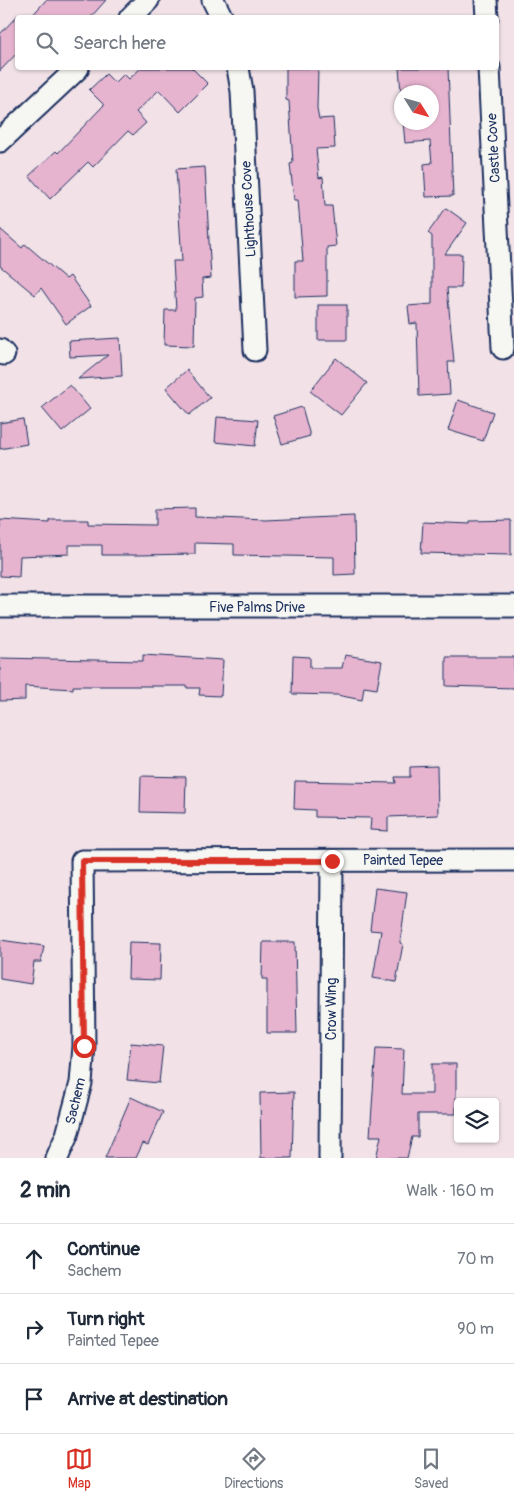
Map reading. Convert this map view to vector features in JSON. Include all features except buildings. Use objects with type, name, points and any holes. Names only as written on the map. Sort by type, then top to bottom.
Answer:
[{"type":"street","points":[[133,15],[148,0]]},
{"type":"street","points":[[213,0],[220,15]]},
{"type":"street","points":[[486,0],[487,15]]},
{"type":"street","points":[[0,141],[76,70]]},
{"type":"street","name":"Lighthouse Cove","points":[[238,70],[242,91],[255,350]]},
{"type":"street","name":"Castle Cove","points":[[489,70],[503,348]]},
{"type":"street","name":"Five Palms Drive","points":[[0,606],[514,606]]},
{"type":"street","name":"Painted Tepee","points":[[82,861],[514,860]]},
{"type":"street","name":"Sachem","points":[[57,1158],[67,1136],[81,1083],[84,1046],[82,861]]},
{"type":"street","name":"Crow Wing","points":[[330,1158],[332,861]]},
{"type":"route","points":[[84,1046],[82,861],[332,861]]}]
